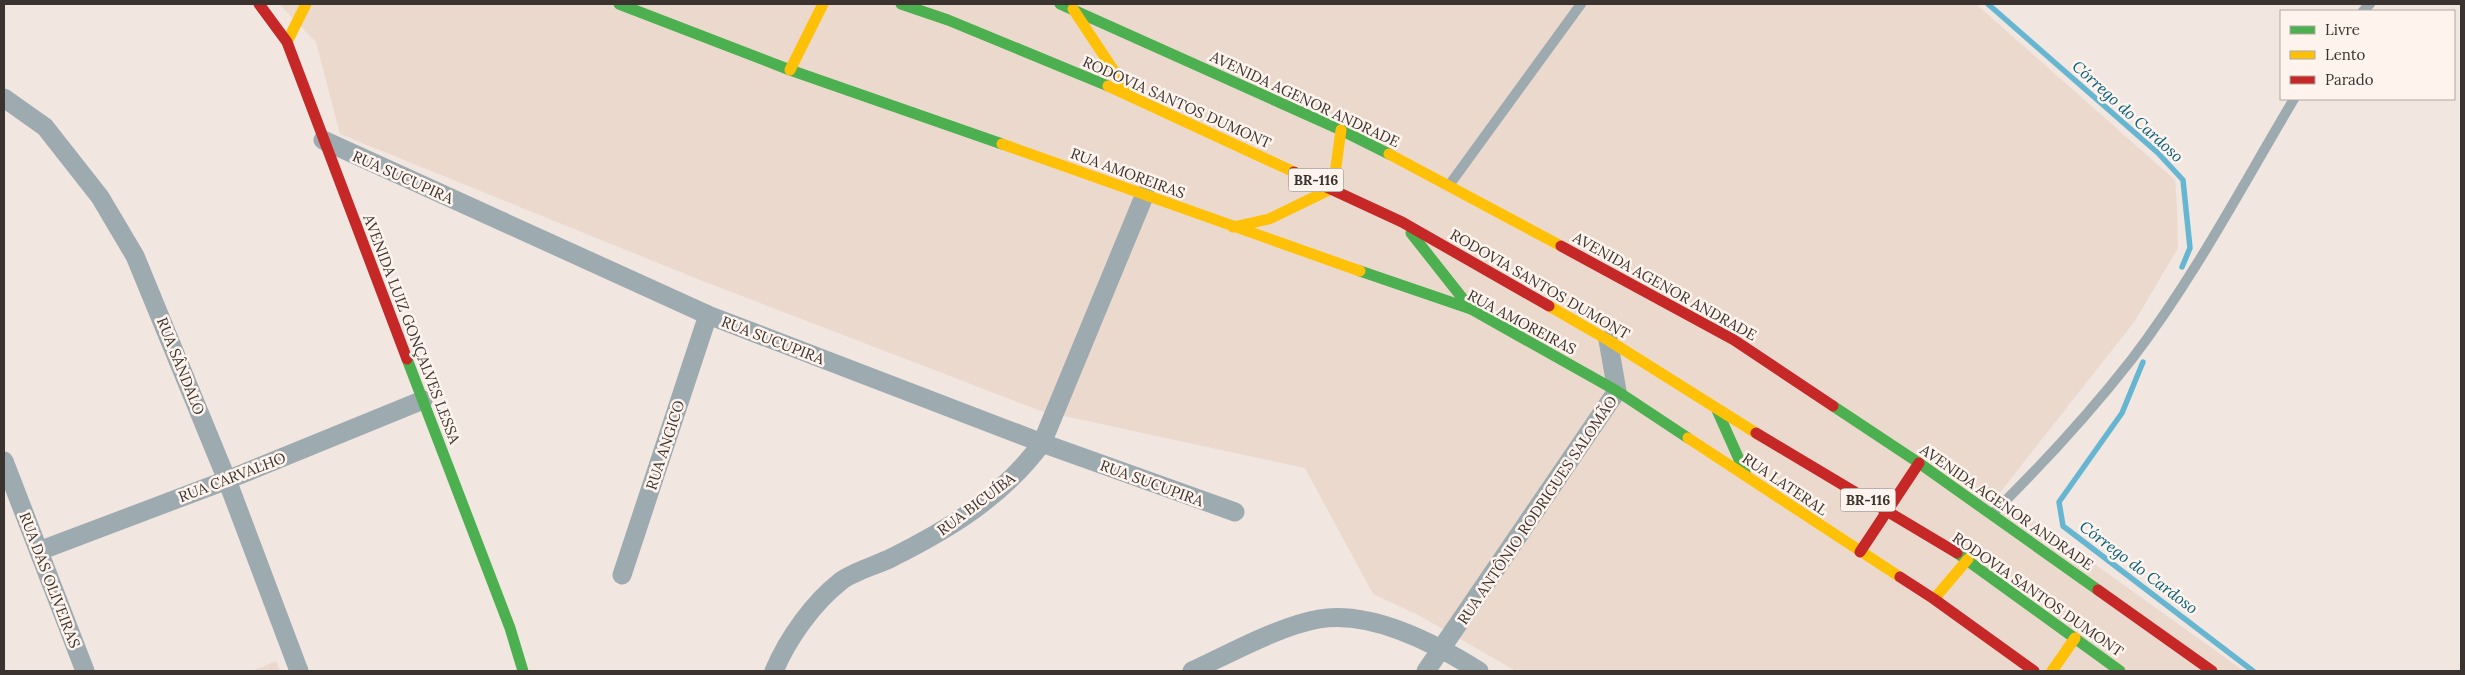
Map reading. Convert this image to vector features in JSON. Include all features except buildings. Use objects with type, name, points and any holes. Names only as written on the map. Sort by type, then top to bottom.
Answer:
[{"type":"main road","name":"AVENIDA LUIZ GONÇALVES LESSA","points":[[258,4],[287,42],[510,628],[523,671]]},
{"type":"main road","points":[[287,42],[306,4]]},
{"type":"main road","name":"RUA AMOREIRAS","points":[[619,4],[790,70],[1471,309],[1617,391]]},
{"type":"main road","points":[[790,70],[823,4]]},
{"type":"main road","name":"RODOVIA SANTOS DUMONT","points":[[902,4],[949,16],[1130,95],[1333,188],[1402,222],[1608,340],[1717,410],[1968,559],[2120,671]]},
{"type":"main road","name":"AVENIDA AGENOR ANDRADE","points":[[1060,4],[1341,130],[1450,184],[1734,340],[1919,463],[2212,671]]},
{"type":"main road","points":[[1074,9],[1130,95]]},
{"type":"main road","points":[[1233,227],[1269,219],[1333,188],[1341,130]]},
{"type":"main road","points":[[1402,222],[1471,309]]},
{"type":"main road","name":"RUA LATERAL","points":[[1617,391],[1934,599],[2034,671]]},
{"type":"main road","points":[[1717,410],[1746,475]]},
{"type":"main road","points":[[1860,552],[1885,510],[1919,463]]},
{"type":"main road","points":[[1934,599],[1968,559]]},
{"type":"main road","points":[[2052,671],[2075,638]]},
{"type":"street","name":"RUA SÂNDALO","points":[[4,98],[45,127],[100,197],[135,256],[227,480],[299,671]]},
{"type":"street","name":"RUA SUCUPIRA","points":[[323,140],[708,314],[1042,443],[1235,512]]},
{"type":"street","name":"RUA BICUÍBA","points":[[774,671],[810,613],[843,579],[885,562],[937,535],[965,517],[1014,477],[1042,443],[1145,194]]},
{"type":"street","name":"RUA ANGICO","points":[[622,576],[708,314]]},
{"type":"street","name":"RUA ANTÔNIO RODRIGUES SALOMÃO","points":[[1426,671],[1617,391],[1608,340]]},
{"type":"street","name":"RUA CARVALHO","points":[[39,551],[227,480],[423,400]]},
{"type":"street","name":"RUA DAS OLIVEIRAS","points":[[4,461],[85,671]]},
{"type":"street","points":[[1192,671],[1296,625],[1319,619],[1340,617],[1384,626],[1443,648],[1479,671]]},
{"type":"lane","points":[[1450,184],[1581,4]]},
{"type":"lane","points":[[1992,515],[2049,455],[2132,359],[2206,248],[2293,100]]},
{"type":"shaded area","points":[[279,4],[1976,4],[2175,180],[2177,207],[2178,248],[2135,321],[1998,495],[2244,671],[1516,671],[1420,616],[1373,594],[1305,468],[1041,411],[700,280],[340,134],[316,42]]},
{"type":"shaded area","points":[[276,661],[280,671],[252,671]]},
{"type":"waterway","name":"Córrego do Cardoso","points":[[1988,4],[2158,153],[2183,180],[2190,248],[2182,267]]},
{"type":"waterway","name":"Córrego do Cardoso","points":[[2143,362],[2122,413],[2059,502],[2063,526],[2253,671]]},
{"type":"traffic: fast","points":[[619,4],[790,70],[1002,144]]},
{"type":"traffic: fast","points":[[901,4],[948,20],[1108,86]]},
{"type":"traffic: fast","points":[[1060,4],[1341,130],[1389,154]]},
{"type":"traffic: fast","points":[[1411,233],[1471,309]]},
{"type":"traffic: fast","points":[[1360,271],[1471,309],[1617,391],[1688,438]]},
{"type":"traffic: fast","points":[[407,359],[510,628],[523,671]]},
{"type":"traffic: fast","points":[[1833,406],[1919,463],[2098,590]]},
{"type":"traffic: fast","points":[[1717,410],[1746,475]]},
{"type":"traffic: fast","points":[[1957,553],[2120,671]]},
{"type":"traffic: slow","points":[[287,42],[306,4]]},
{"type":"traffic: slow","points":[[790,70],[823,4]]},
{"type":"traffic: slow","points":[[1073,9],[1130,95]]},
{"type":"traffic: slow","points":[[1108,86],[1294,172]]},
{"type":"traffic: slow","points":[[1233,227],[1269,219],[1333,188],[1341,130]]},
{"type":"traffic: slow","points":[[1002,144],[1360,271]]},
{"type":"traffic: slow","points":[[1389,154],[1561,246]]},
{"type":"traffic: slow","points":[[1549,306],[1608,340],[1756,433]]},
{"type":"traffic: slow","points":[[1688,438],[1900,577]]},
{"type":"traffic: slow","points":[[1934,599],[1968,559]]},
{"type":"traffic: slow","points":[[2052,671],[2075,638]]},
{"type":"traffic: jam","points":[[259,4],[287,42],[407,359]]},
{"type":"traffic: jam","points":[[1294,172],[1402,222],[1549,306]]},
{"type":"traffic: jam","points":[[1561,246],[1734,340],[1833,406]]},
{"type":"traffic: jam","points":[[1756,433],[1957,553]]},
{"type":"traffic: jam","points":[[1860,552],[1919,463]]},
{"type":"traffic: jam","points":[[1900,577],[1934,599],[2034,671]]},
{"type":"traffic: jam","points":[[2098,590],[2212,671]]}]
